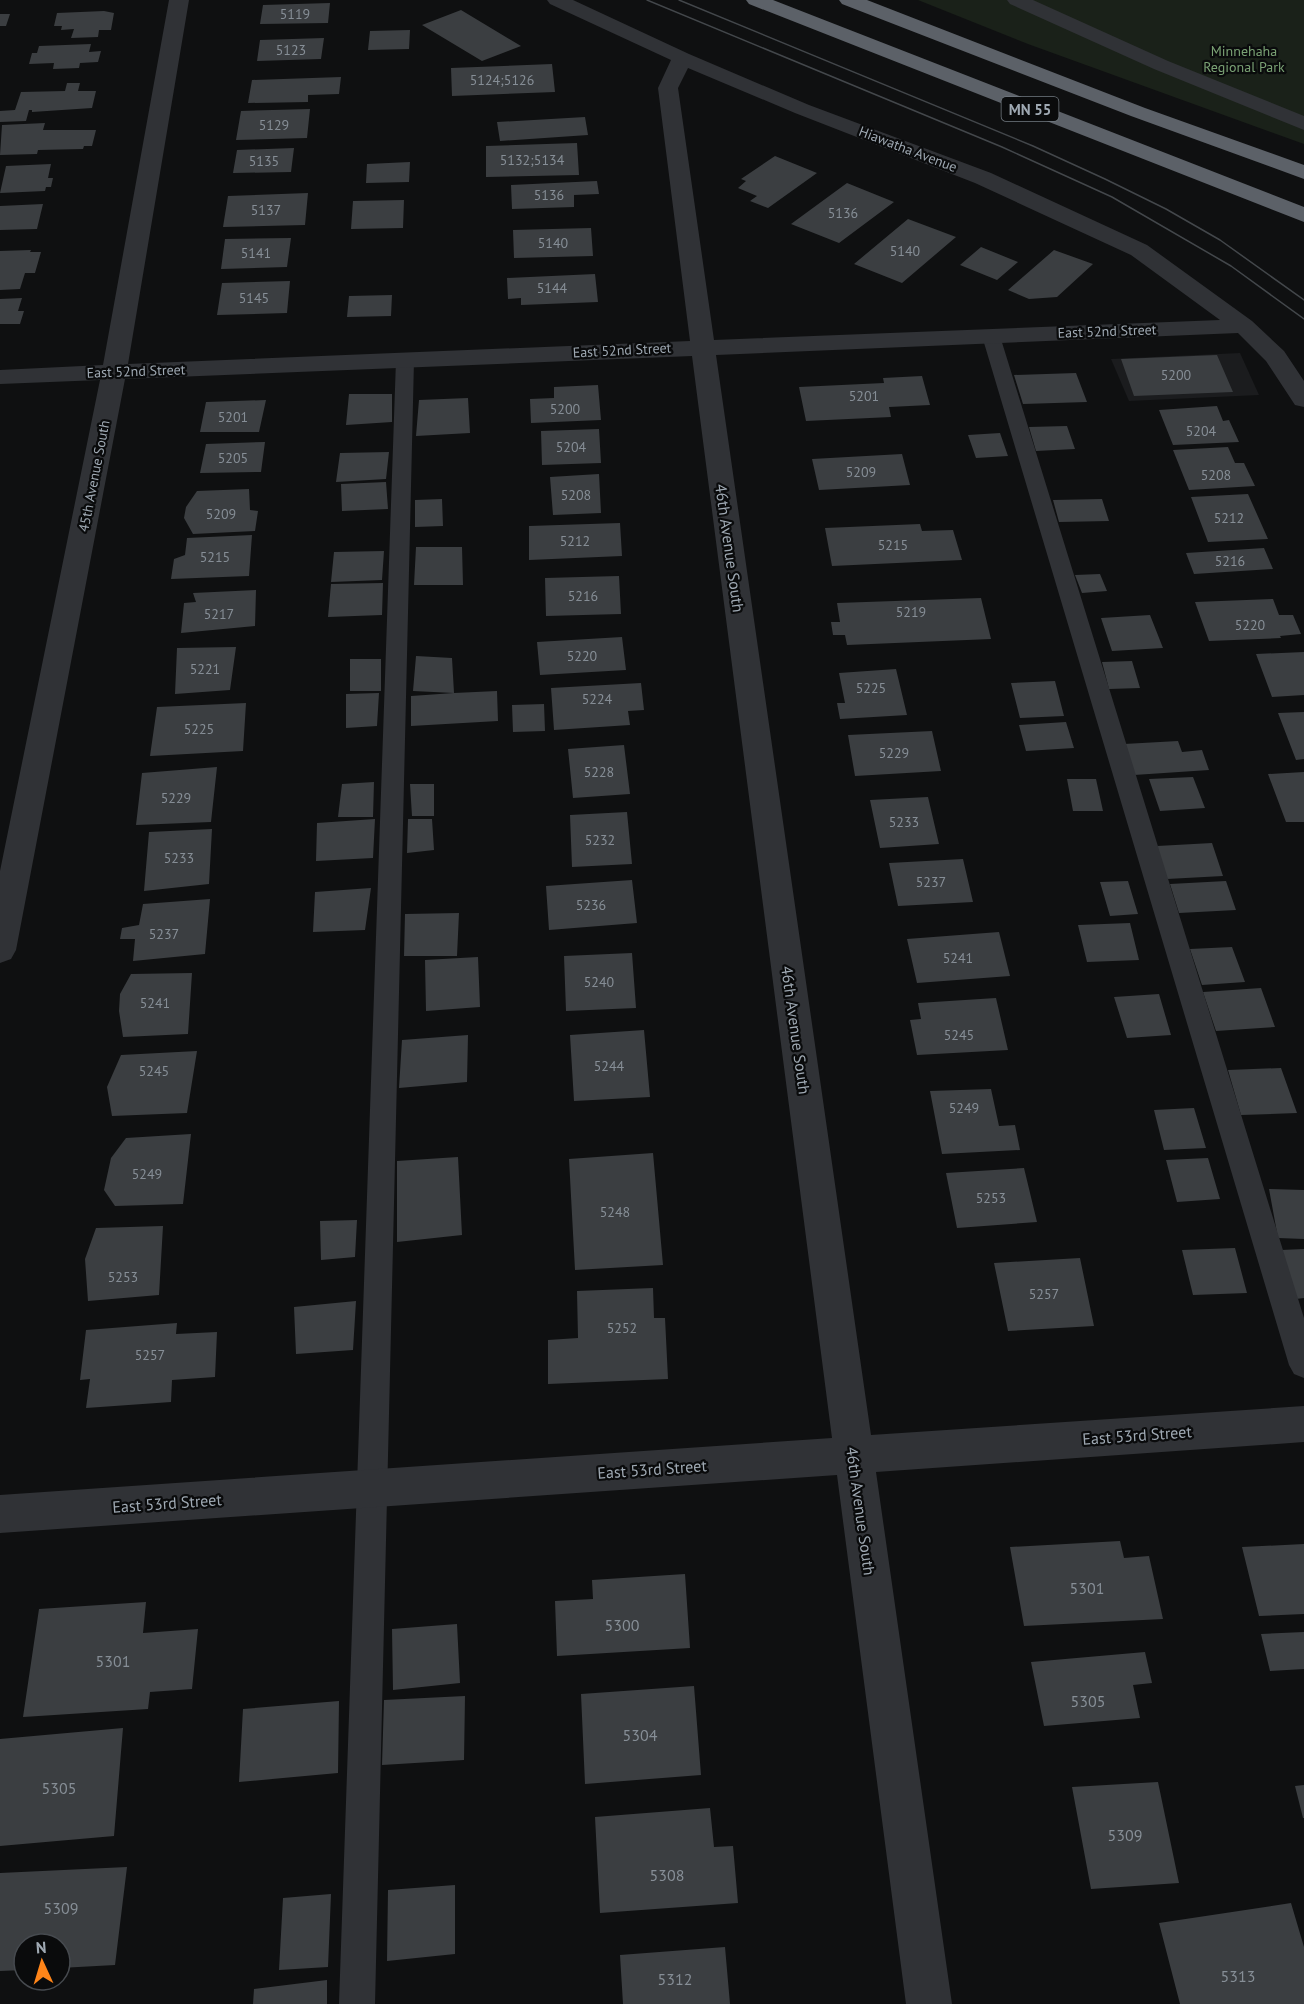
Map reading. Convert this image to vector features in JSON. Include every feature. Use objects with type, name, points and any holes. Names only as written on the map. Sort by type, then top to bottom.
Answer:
[{"type":"highway","name":"MN 55","points":[[756,0],[1304,215]]},
{"type":"highway","name":"MN 55","points":[[849,0],[1138,112],[1304,172]]},
{"type":"street","name":"45th Avenue South","points":[[0,950],[114,372],[179,0]]},
{"type":"street","name":"Hiawatha Avenue","points":[[557,0],[682,58],[802,109],[982,178],[1139,250],[1244,326],[1275,356],[1304,400]]},
{"type":"street","points":[[1017,0],[1161,65],[1304,124]]},
{"type":"street","name":"46th Avenue South","points":[[682,58],[668,88],[929,2004]]},
{"type":"street","name":"East 52nd Street","points":[[0,377],[1244,326]]},
{"type":"street","name":"East 53rd Street","points":[[0,1514],[1304,1424]]},
{"type":"lane","points":[[991,336],[1304,1365]]},
{"type":"lane","points":[[357,2004],[405,360]]},
{"type":"shaded area","points":[[1240,353],[1259,395],[1129,401],[1111,359]]},
{"type":"green space","name":"Minnehaha Regional Park","points":[[918,0],[1304,0],[1304,144],[1028,44]]},
{"type":"building","points":[[330,3],[328,23],[260,24],[263,5]]},
{"type":"building","points":[[461,10],[521,46],[482,61],[422,25]]},
{"type":"building","points":[[104,11],[114,13],[111,30],[99,30],[98,37],[71,38],[74,29],[61,30],[62,26],[54,26],[57,13]]},
{"type":"building","points":[[0,14],[10,14],[6,26],[0,26]]},
{"type":"building","points":[[410,30],[409,49],[368,50],[370,31]]},
{"type":"building","points":[[324,38],[321,59],[257,61],[260,40]]},
{"type":"building","points":[[91,44],[89,52],[101,51],[98,62],[80,63],[79,68],[53,69],[54,63],[29,64],[32,53],[37,53],[39,46]]},
{"type":"building","points":[[552,64],[555,92],[452,96],[451,68]]},
{"type":"building","points":[[341,77],[339,94],[308,95],[308,102],[248,103],[252,80]]},
{"type":"building","points":[[67,83],[80,83],[78,91],[96,91],[92,108],[32,112],[29,110],[26,121],[0,122],[0,111],[15,110],[21,92],[65,91]]},
{"type":"building","points":[[310,109],[307,138],[236,140],[241,111]]},
{"type":"building","points":[[585,117],[588,135],[500,141],[497,122]]},
{"type":"building","points":[[45,123],[43,130],[96,130],[92,146],[84,146],[83,149],[38,150],[37,154],[0,155],[2,125]]},
{"type":"building","points":[[577,143],[579,175],[486,177],[486,146]]},
{"type":"building","points":[[294,148],[291,172],[233,173],[237,150]]},
{"type":"building","points":[[775,156],[817,173],[768,208],[750,201],[757,196],[738,188],[746,181],[741,179]]},
{"type":"building","points":[[410,162],[409,182],[366,183],[367,164]]},
{"type":"building","points":[[51,164],[48,178],[53,178],[51,187],[46,187],[45,191],[0,193],[6,166]]},
{"type":"building","points":[[597,181],[599,194],[574,195],[574,207],[512,209],[511,185]]},
{"type":"building","points":[[847,183],[894,202],[839,243],[791,224]]},
{"type":"building","points":[[308,193],[305,225],[223,227],[228,196]]},
{"type":"building","points":[[404,200],[403,228],[351,229],[353,201]]},
{"type":"building","points":[[43,204],[37,229],[0,230],[0,206]]},
{"type":"building","points":[[908,219],[956,237],[902,283],[854,264]]},
{"type":"building","points":[[591,228],[593,256],[514,258],[513,230]]},
{"type":"building","points":[[291,238],[287,267],[221,269],[225,239]]},
{"type":"building","points":[[981,247],[1018,262],[997,280],[960,265]]},
{"type":"building","points":[[31,250],[30,252],[41,252],[35,273],[25,273],[20,289],[0,290],[0,251]]},
{"type":"building","points":[[1054,250],[1093,264],[1057,297],[1029,299],[1008,290]]},
{"type":"building","points":[[595,274],[598,302],[521,305],[521,298],[508,299],[507,278]]},
{"type":"building","points":[[290,281],[287,313],[217,315],[222,283]]},
{"type":"building","points":[[392,295],[391,316],[347,317],[349,296]]},
{"type":"building","points":[[22,298],[18,311],[24,311],[20,324],[0,324],[0,299]]},
{"type":"building","points":[[1217,355],[1233,392],[1134,396],[1121,359]]},
{"type":"building","points":[[1076,373],[1087,402],[1023,404],[1014,375]]},
{"type":"building","points":[[922,376],[930,405],[889,407],[891,417],[806,421],[799,387],[884,383],[883,378]]},
{"type":"building","points":[[598,385],[601,420],[531,423],[530,399],[554,398],[554,387]]},
{"type":"building","points":[[349,394],[392,394],[392,422],[346,425]]},
{"type":"building","points":[[468,398],[470,433],[416,436],[419,400]]},
{"type":"building","points":[[266,400],[259,432],[200,432],[206,402]]},
{"type":"building","points":[[1217,406],[1223,421],[1229,420],[1239,442],[1173,445],[1159,410]]},
{"type":"building","points":[[1067,426],[1075,449],[1036,451],[1029,427]]},
{"type":"building","points":[[599,429],[601,463],[542,465],[541,431]]},
{"type":"building","points":[[1000,433],[1008,456],[976,458],[968,435]]},
{"type":"building","points":[[265,442],[261,472],[200,473],[206,444]]},
{"type":"building","points":[[1228,447],[1235,463],[1244,463],[1255,486],[1189,490],[1173,450]]},
{"type":"building","points":[[389,452],[386,479],[336,482],[340,453]]},
{"type":"building","points":[[902,454],[910,485],[819,490],[812,459]]},
{"type":"building","points":[[599,474],[601,513],[553,515],[550,477]]},
{"type":"building","points":[[386,482],[388,509],[342,511],[341,484]]},
{"type":"building","points":[[249,489],[250,510],[258,511],[255,531],[193,534],[184,518],[186,507],[197,491]]},
{"type":"building","points":[[1248,494],[1268,539],[1208,542],[1191,497]]},
{"type":"building","points":[[442,499],[443,526],[415,527],[415,500]]},
{"type":"building","points":[[1102,499],[1109,521],[1059,522],[1053,500]]},
{"type":"building","points":[[620,523],[622,556],[529,560],[529,526]]},
{"type":"building","points":[[920,524],[922,531],[953,530],[962,560],[832,566],[825,528]]},
{"type":"building","points":[[252,535],[249,576],[171,579],[174,559],[185,555],[187,538]]},
{"type":"building","points":[[416,547],[462,547],[463,585],[414,585]]},
{"type":"building","points":[[1264,548],[1273,569],[1194,574],[1186,553]]},
{"type":"building","points":[[384,551],[382,580],[331,582],[334,552]]},
{"type":"building","points":[[1100,574],[1107,591],[1082,593],[1075,575]]},
{"type":"building","points":[[619,576],[621,614],[546,616],[545,578]]},
{"type":"building","points":[[383,583],[382,615],[328,617],[331,584]]},
{"type":"building","points":[[256,590],[255,626],[181,633],[184,603],[196,602],[193,593]]},
{"type":"building","points":[[981,598],[991,639],[847,645],[845,635],[833,635],[831,622],[840,622],[837,603]]},
{"type":"building","points":[[1273,599],[1279,615],[1293,615],[1301,634],[1280,636],[1281,638],[1209,641],[1195,602]]},
{"type":"building","points":[[1150,615],[1163,648],[1112,651],[1101,618]]},
{"type":"building","points":[[622,637],[626,670],[540,675],[537,642]]},
{"type":"building","points":[[236,647],[230,690],[175,694],[177,648]]},
{"type":"building","points":[[1304,652],[1304,695],[1272,697],[1256,654]]},
{"type":"building","points":[[416,656],[452,658],[454,693],[413,691]]},
{"type":"building","points":[[350,659],[381,659],[381,691],[350,691]]},
{"type":"building","points":[[1132,661],[1140,688],[1109,689],[1102,662]]},
{"type":"building","points":[[896,669],[907,715],[840,719],[837,703],[845,703],[839,673]]},
{"type":"building","points":[[1055,681],[1064,716],[1020,718],[1011,683]]},
{"type":"building","points":[[641,683],[644,710],[628,711],[630,725],[554,730],[551,688]]},
{"type":"building","points":[[497,691],[498,721],[411,726],[411,696]]},
{"type":"building","points":[[379,693],[377,726],[346,728],[346,694]]},
{"type":"building","points":[[246,703],[243,751],[150,756],[157,707]]},
{"type":"building","points":[[544,704],[545,731],[513,732],[512,705]]},
{"type":"building","points":[[1304,712],[1304,759],[1296,760],[1278,713]]},
{"type":"building","points":[[1066,722],[1074,748],[1026,751],[1019,725]]},
{"type":"building","points":[[932,731],[941,771],[855,776],[848,735]]},
{"type":"building","points":[[1178,741],[1182,752],[1202,750],[1209,770],[1134,775],[1124,744]]},
{"type":"building","points":[[624,745],[630,794],[573,798],[568,749]]},
{"type":"building","points":[[217,767],[211,822],[136,825],[142,773]]},
{"type":"building","points":[[1304,772],[1304,822],[1286,822],[1268,774]]},
{"type":"building","points":[[1193,777],[1205,808],[1160,811],[1149,779]]},
{"type":"building","points":[[1067,779],[1096,779],[1103,811],[1073,811]]},
{"type":"building","points":[[374,782],[373,817],[338,817],[342,784]]},
{"type":"building","points":[[410,784],[434,784],[434,816],[412,816]]},
{"type":"building","points":[[928,797],[939,844],[880,848],[870,800]]},
{"type":"building","points":[[627,812],[632,864],[572,867],[570,815]]},
{"type":"building","points":[[375,819],[373,858],[316,861],[317,823]]},
{"type":"building","points":[[408,819],[432,819],[434,850],[407,853]]},
{"type":"building","points":[[212,829],[209,884],[144,891],[149,832]]},
{"type":"building","points":[[1212,843],[1223,876],[1167,879],[1157,846]]},
{"type":"building","points":[[963,859],[973,902],[898,906],[889,863]]},
{"type":"building","points":[[632,880],[637,923],[549,930],[546,886]]},
{"type":"building","points":[[1128,881],[1138,914],[1110,916],[1100,882]]},
{"type":"building","points":[[1226,881],[1236,910],[1179,913],[1170,884]]},
{"type":"building","points":[[371,888],[365,930],[313,932],[315,892]]},
{"type":"building","points":[[210,899],[205,954],[133,961],[135,939],[120,939],[122,928],[139,925],[143,904]]},
{"type":"building","points":[[459,913],[457,956],[404,956],[405,914]]},
{"type":"building","points":[[1130,923],[1139,960],[1087,962],[1078,925]]},
{"type":"building","points":[[999,932],[1010,976],[917,983],[907,939]]},
{"type":"building","points":[[1232,947],[1245,982],[1202,985],[1190,949]]},
{"type":"building","points":[[632,953],[636,1008],[566,1011],[564,956]]},
{"type":"building","points":[[478,957],[480,1007],[426,1011],[425,960]]},
{"type":"building","points":[[192,973],[188,1034],[123,1037],[119,1011],[120,994],[131,974]]},
{"type":"building","points":[[1261,988],[1275,1027],[1216,1031],[1203,992]]},
{"type":"building","points":[[1159,994],[1171,1035],[1127,1038],[1114,997]]},
{"type":"building","points":[[996,998],[1008,1050],[917,1055],[910,1020],[921,1019],[918,1003]]},
{"type":"building","points":[[644,1030],[650,1097],[574,1101],[570,1035]]},
{"type":"building","points":[[468,1035],[467,1082],[399,1088],[402,1040]]},
{"type":"building","points":[[197,1051],[187,1113],[112,1116],[107,1087],[121,1055]]},
{"type":"building","points":[[1281,1068],[1297,1113],[1241,1115],[1228,1070]]},
{"type":"building","points":[[991,1089],[999,1126],[1015,1125],[1020,1150],[942,1154],[930,1091]]},
{"type":"building","points":[[1194,1108],[1206,1148],[1164,1150],[1154,1110]]},
{"type":"building","points":[[191,1134],[183,1204],[115,1206],[104,1190],[111,1158],[126,1138]]},
{"type":"building","points":[[653,1153],[663,1265],[575,1270],[569,1159]]},
{"type":"building","points":[[458,1157],[462,1235],[397,1242],[397,1161]]},
{"type":"building","points":[[1208,1158],[1220,1199],[1177,1202],[1166,1160]]},
{"type":"building","points":[[1024,1168],[1037,1222],[957,1228],[946,1173]]},
{"type":"building","points":[[1269,1189],[1304,1190],[1304,1239],[1278,1238]]},
{"type":"building","points":[[357,1220],[355,1257],[321,1260],[320,1221]]},
{"type":"building","points":[[163,1226],[159,1295],[88,1301],[85,1259],[96,1228]]},
{"type":"building","points":[[1235,1248],[1247,1293],[1193,1295],[1182,1250]]},
{"type":"building","points":[[1304,1249],[1304,1298],[1296,1299],[1281,1250]]},
{"type":"building","points":[[1080,1258],[1094,1326],[1008,1331],[994,1263]]},
{"type":"building","points":[[653,1288],[654,1318],[665,1318],[668,1379],[548,1384],[548,1340],[578,1338],[577,1291]]},
{"type":"building","points":[[356,1301],[353,1350],[296,1354],[294,1307]]},
{"type":"building","points":[[177,1323],[176,1334],[217,1332],[215,1377],[172,1380],[171,1402],[86,1408],[90,1379],[80,1380],[86,1330]]},
{"type":"building","points":[[1120,1541],[1124,1558],[1149,1556],[1163,1619],[1024,1626],[1010,1547]]},
{"type":"building","points":[[1304,1544],[1304,1614],[1259,1616],[1242,1547]]},
{"type":"building","points":[[685,1574],[690,1648],[557,1656],[555,1601],[593,1599],[592,1580]]},
{"type":"building","points":[[146,1602],[143,1633],[198,1629],[192,1689],[150,1692],[148,1709],[23,1717],[39,1609]]},
{"type":"building","points":[[457,1624],[460,1683],[393,1690],[392,1629]]},
{"type":"building","points":[[1304,1632],[1304,1669],[1270,1671],[1261,1634]]},
{"type":"building","points":[[1145,1652],[1152,1683],[1133,1685],[1140,1718],[1044,1726],[1031,1662]]},
{"type":"building","points":[[694,1686],[701,1775],[585,1784],[581,1694]]},
{"type":"building","points":[[465,1696],[464,1760],[382,1765],[384,1700]]},
{"type":"building","points":[[339,1701],[338,1773],[239,1782],[243,1709]]},
{"type":"building","points":[[123,1728],[114,1836],[0,1846],[0,1739]]},
{"type":"building","points":[[1158,1782],[1179,1883],[1091,1889],[1072,1787]]},
{"type":"building","points":[[1304,1785],[1304,1818],[1303,1818],[1295,1786]]},
{"type":"building","points":[[710,1808],[714,1847],[733,1846],[738,1903],[600,1913],[595,1817]]},
{"type":"building","points":[[127,1867],[115,1965],[72,1967],[72,1932],[12,1932],[12,1970],[0,1971],[0,1873]]},
{"type":"building","points":[[455,1885],[455,1954],[387,1961],[388,1890]]},
{"type":"building","points":[[331,1894],[328,1967],[279,1970],[283,1898]]},
{"type":"building","points":[[1291,1903],[1304,1947],[1304,2004],[1180,2004],[1159,1923]]},
{"type":"building","points":[[725,1947],[730,2004],[623,2004],[620,1955]]},
{"type":"building","points":[[327,1980],[327,2004],[253,2004],[254,1989]]},
{"type":"tram line","points":[[647,0],[1002,147],[1112,197],[1231,266],[1304,319]]},
{"type":"tram line","points":[[679,0],[1033,146],[1105,179],[1166,209],[1220,240],[1304,300]]}]
